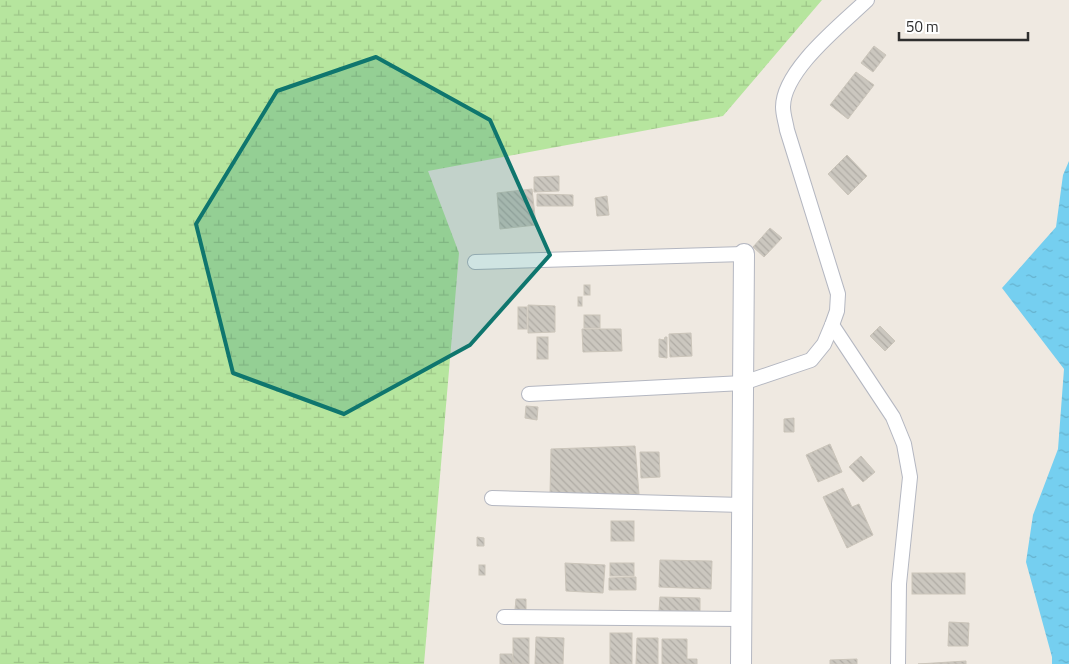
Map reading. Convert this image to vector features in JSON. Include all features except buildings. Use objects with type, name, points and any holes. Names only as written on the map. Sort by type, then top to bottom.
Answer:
[{"type":"street","points":[[529,394],[743,384],[811,360],[824,344],[832,325],[837,311],[838,294],[788,130],[783,106],[788,86],[801,64],[867,0]]},
{"type":"street","points":[[475,262],[744,254],[741,664]]},
{"type":"street","points":[[832,325],[893,417],[904,444],[910,477],[899,584],[898,664]]},
{"type":"street","points":[[492,498],[742,505]]},
{"type":"street","points":[[504,617],[741,619]]},
{"type":"highlighted area","points":[[376,57],[490,120],[550,255],[470,345],[344,414],[233,373],[196,224],[277,91]]},
{"type":"green space","points":[[0,0],[822,0],[723,116],[428,171],[459,253],[424,664],[0,664]]},
{"type":"water","points":[[1069,161],[1069,664],[1052,664],[1052,657],[1026,562],[1033,515],[1058,449],[1064,369],[1002,288],[1056,227],[1063,175]]}]
